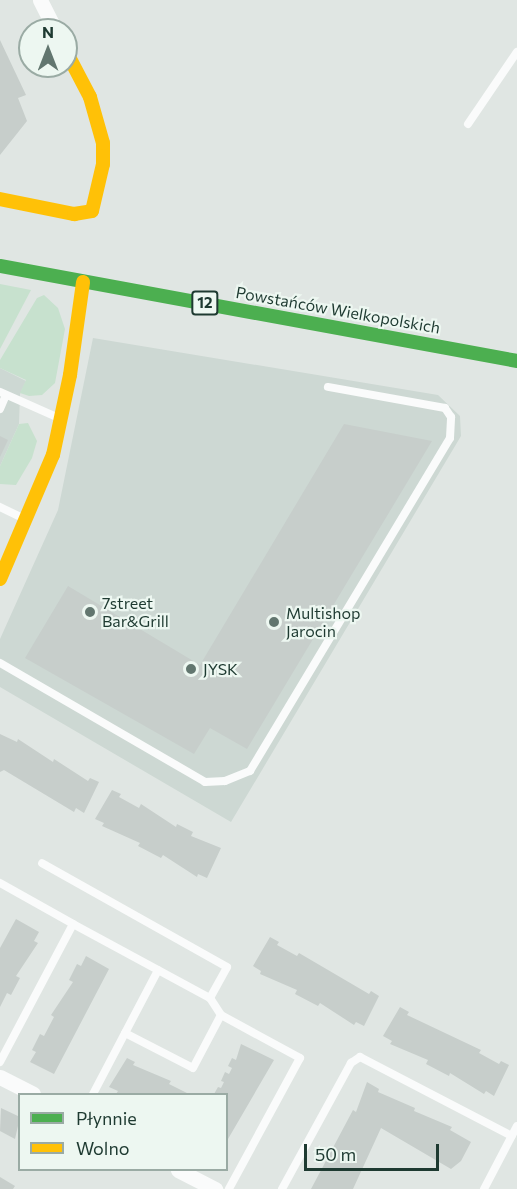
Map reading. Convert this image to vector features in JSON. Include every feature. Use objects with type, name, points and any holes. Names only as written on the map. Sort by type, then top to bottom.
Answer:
[{"type":"street","points":[[40,0],[49,18]]},
{"type":"street","points":[[0,199],[74,214],[92,211],[103,164],[103,143],[90,98],[78,74]]},
{"type":"street","name":"Powstańców Wielkopolskich","points":[[0,266],[517,361]]},
{"type":"street","points":[[0,579],[53,455],[62,419],[83,282]]},
{"type":"street","points":[[0,1077],[29,1093]]},
{"type":"street","points":[[180,1171],[215,1189]]},
{"type":"lane","points":[[468,124],[517,52]]},
{"type":"lane","points":[[0,663],[205,782],[225,781],[250,771],[450,438],[451,417],[445,408],[328,387]]},
{"type":"lane","points":[[0,409],[3,394],[62,419]]},
{"type":"lane","points":[[0,507],[26,520]]},
{"type":"lane","points":[[42,864],[227,967],[210,998]]},
{"type":"lane","points":[[0,883],[210,998],[220,1015],[300,1058],[229,1189]]},
{"type":"lane","points":[[0,1062],[73,924]]},
{"type":"lane","points":[[94,1093],[158,970]]},
{"type":"lane","points":[[125,1033],[193,1068],[220,1015]]},
{"type":"lane","points":[[282,1189],[351,1063],[360,1057],[512,1136]]},
{"type":"lane","points":[[484,1189],[517,1126]]},
{"type":"shaded area","points":[[93,338],[438,395],[460,416],[461,436],[231,822],[0,687],[0,639],[58,510]]},
{"type":"shaded area","points":[[0,368],[26,381],[20,394],[19,424],[0,466]]},
{"type":"green space","points":[[0,284],[31,290],[0,349]]},
{"type":"green space","points":[[44,295],[58,308],[65,329],[55,383],[42,395],[29,396],[20,393],[26,380],[0,368],[0,360],[37,298]]},
{"type":"green space","points":[[28,423],[37,441],[32,458],[16,485],[0,484],[0,466],[19,424]]},
{"type":"building","points":[[0,40],[26,95],[18,98],[27,121],[0,155]]},
{"type":"building","name":"Multishop Jarocin","points":[[344,424],[432,441],[247,749],[210,728],[194,754],[25,658],[68,586],[200,665]]},
{"type":"building","points":[[0,436],[8,440],[0,457]]},
{"type":"building","points":[[0,734],[17,742],[18,739],[88,781],[90,778],[99,782],[84,813],[76,808],[74,812],[4,770],[0,772]]},
{"type":"building","points":[[112,790],[121,794],[119,797],[139,808],[141,804],[176,827],[177,824],[193,832],[191,836],[221,848],[207,878],[198,874],[197,877],[163,855],[161,858],[138,846],[140,843],[102,826],[104,823],[95,819]]},
{"type":"building","points":[[16,919],[39,932],[34,941],[38,943],[16,976],[20,978],[11,995],[7,993],[0,1007],[0,948]]},
{"type":"building","points":[[270,937],[279,942],[277,945],[297,956],[299,953],[369,994],[371,991],[379,996],[364,1026],[356,1022],[354,1025],[320,1003],[318,1006],[295,994],[297,990],[260,974],[261,971],[253,966]]},
{"type":"building","points":[[86,956],[109,969],[54,1074],[30,1062],[36,1052],[32,1050],[40,1034],[44,1036],[54,1017],[51,1015],[73,982],[69,980],[77,964],[81,966]]},
{"type":"building","points":[[400,1007],[409,1012],[407,1015],[481,1050],[479,1053],[499,1064],[501,1061],[509,1065],[494,1096],[486,1091],[484,1094],[450,1073],[449,1076],[426,1064],[428,1060],[390,1044],[392,1041],[383,1036]]},
{"type":"building","points":[[241,1044],[274,1060],[228,1139],[228,1093],[215,1093],[224,1082],[221,1081],[225,1072],[229,1074],[232,1068],[228,1066],[232,1058],[236,1060]]},
{"type":"building","points":[[127,1058],[135,1062],[133,1065],[171,1081],[169,1084],[187,1093],[117,1093],[118,1091],[109,1087]]},
{"type":"building","points":[[367,1082],[379,1089],[378,1092],[452,1127],[450,1130],[471,1142],[461,1161],[451,1169],[381,1128],[353,1189],[311,1189],[353,1110],[356,1112]]},
{"type":"building","points":[[1,1108],[18,1116],[15,1139],[0,1131]]},
{"type":"building","points":[[0,1177],[15,1186],[13,1189],[0,1189]]},
{"type":"traffic: fast","points":[[0,266],[517,361]]},
{"type":"traffic: slow","points":[[0,199],[74,214],[92,211],[103,164],[103,143],[90,97],[78,74]]},
{"type":"traffic: slow","points":[[0,579],[53,455],[70,375],[83,282]]},
{"type":"place","name":"7street Bar&Grill","points":[[90,612]]},
{"type":"place","name":"Multishop Jarocin","points":[[274,622]]},
{"type":"place","name":"JYSK","points":[[191,669]]}]
